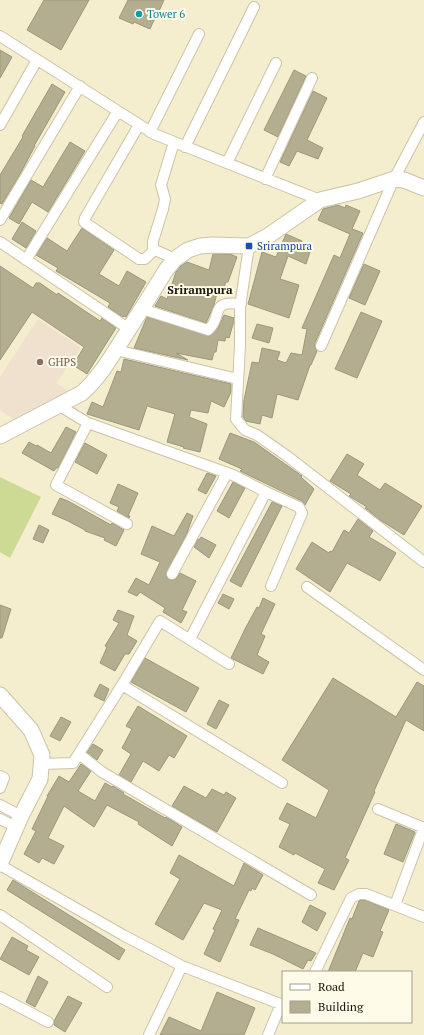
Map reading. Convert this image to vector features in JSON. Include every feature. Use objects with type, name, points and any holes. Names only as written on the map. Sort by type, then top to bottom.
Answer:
[{"type":"street","points":[[185,147],[254,7]]},
{"type":"street","points":[[150,132],[199,34]]},
{"type":"street","points":[[1,38],[80,86],[150,132],[320,200]]},
{"type":"street","points":[[0,125],[38,60]]},
{"type":"street","points":[[227,163],[276,63]]},
{"type":"street","points":[[265,179],[312,78]]},
{"type":"street","points":[[0,220],[80,86]]},
{"type":"street","points":[[26,260],[118,111]]},
{"type":"street","points":[[321,346],[394,179],[424,122]]},
{"type":"street","points":[[139,125],[84,222],[139,259],[145,258],[152,252],[153,241],[165,199],[161,185],[174,142]]},
{"type":"street","points":[[0,436],[82,393],[92,384],[116,350],[166,270],[175,259],[188,250],[200,246],[249,246],[268,236],[320,200],[358,192],[394,179],[404,180],[424,188]]},
{"type":"street","points":[[0,242],[129,329]]},
{"type":"street","points":[[249,246],[241,304],[236,419],[246,430],[257,435],[287,456],[424,562]]},
{"type":"street","points":[[152,249],[175,259]]},
{"type":"street","points":[[142,309],[208,330],[211,328],[221,306],[226,303],[241,304]]},
{"type":"street","points":[[116,350],[238,379]]},
{"type":"street","points":[[58,405],[88,424],[227,473],[299,507],[302,513],[271,586]]},
{"type":"street","points":[[88,424],[56,485],[127,524]]},
{"type":"street","points":[[172,574],[227,473]]},
{"type":"street","points":[[190,639],[266,492]]},
{"type":"street","points":[[307,587],[424,670]]},
{"type":"street","points":[[41,772],[73,763],[160,621],[229,664]]},
{"type":"street","points":[[122,685],[282,783]]},
{"type":"street","points":[[0,695],[31,730],[42,755],[41,772],[0,865],[123,935],[182,966],[282,1004],[268,1035]]},
{"type":"street","points":[[79,754],[102,772],[311,895]]},
{"type":"street","points":[[0,776],[4,778],[0,788]]},
{"type":"street","points":[[0,805],[19,822]]},
{"type":"street","points":[[378,809],[424,827],[395,906]]},
{"type":"street","points":[[0,819],[19,822]]},
{"type":"street","points":[[315,971],[351,898],[358,894],[366,894],[424,917]]},
{"type":"street","points":[[0,915],[107,987]]},
{"type":"street","points":[[150,1035],[182,966]]},
{"type":"street","points":[[0,997],[48,1022]]},
{"type":"shaded area","name":"GHPS","points":[[38,319],[81,348],[56,383],[71,392],[13,419],[0,410],[0,377]]},
{"type":"green space","points":[[0,477],[41,497],[10,558],[0,552]]},
{"type":"building","points":[[44,0],[89,0],[61,50],[27,30]]},
{"type":"building","name":"Tower 6","points":[[128,0],[164,0],[150,29],[134,22],[133,24],[119,18]]},
{"type":"building","points":[[0,50],[12,57],[0,78]]},
{"type":"building","points":[[294,70],[306,76],[278,137],[264,130]]},
{"type":"building","points":[[52,84],[65,92],[2,204],[0,203],[0,175]]},
{"type":"building","points":[[313,91],[327,98],[307,140],[323,148],[318,159],[297,151],[289,166],[280,162]]},
{"type":"building","points":[[70,142],[85,151],[48,212],[32,202],[19,224],[9,218],[31,180],[43,187]]},
{"type":"building","points":[[338,205],[345,208],[346,205],[360,211],[352,229],[363,233],[315,343],[317,351],[310,365],[298,400],[277,394],[272,418],[262,415],[260,424],[246,421],[243,417],[244,400],[252,362],[259,363],[262,348],[280,352],[277,360],[286,363],[291,353],[302,355],[307,329],[302,328],[334,255],[340,258],[350,234],[318,220],[323,209]]},
{"type":"building","points":[[22,222],[36,231],[26,248],[12,239]]},
{"type":"building","points":[[82,228],[114,250],[99,274],[119,286],[127,271],[146,282],[126,317],[123,317],[108,307],[110,303],[56,271],[58,268],[36,255],[47,238],[67,251]]},
{"type":"building","points":[[286,234],[302,241],[300,244],[311,249],[306,264],[288,256],[280,279],[299,285],[289,318],[248,304],[262,252],[276,257]]},
{"type":"building","points":[[213,254],[230,254],[237,257],[228,282],[226,282],[221,294],[217,293],[214,305],[206,323],[155,306],[161,296],[167,299],[176,272],[181,266],[187,262],[209,270]]},
{"type":"building","points":[[364,264],[380,271],[365,305],[349,298]]},
{"type":"building","points":[[0,266],[33,288],[36,283],[40,283],[100,321],[102,318],[116,328],[87,374],[73,365],[84,347],[32,312],[0,360]]},
{"type":"building","points":[[361,312],[382,321],[357,378],[335,369]]},
{"type":"building","points":[[224,315],[234,318],[234,321],[229,338],[226,337],[225,341],[218,340],[216,352],[214,352],[212,360],[176,353],[188,360],[134,348],[147,317],[209,336],[218,328]]},
{"type":"building","points":[[257,324],[273,328],[269,343],[252,338]]},
{"type":"building","points":[[124,359],[231,384],[231,392],[224,407],[211,401],[208,413],[191,410],[189,417],[207,424],[200,452],[167,442],[175,414],[147,406],[139,430],[87,414],[92,402],[103,407],[117,371],[121,372]]},
{"type":"building","points":[[66,427],[76,432],[58,468],[54,471],[22,453],[29,442],[51,453]]},
{"type":"building","points":[[230,433],[254,442],[302,476],[301,477],[314,489],[305,505],[302,501],[240,471],[242,469],[219,459]]},
{"type":"building","points":[[85,443],[107,455],[97,474],[75,462]]},
{"type":"building","points":[[347,454],[364,464],[357,475],[380,490],[385,483],[422,506],[404,535],[380,520],[365,508],[367,507],[349,496],[351,494],[330,481]]},
{"type":"building","points":[[207,473],[216,476],[206,494],[198,490]]},
{"type":"building","points":[[233,482],[245,488],[229,518],[217,511]]},
{"type":"building","points":[[118,484],[138,493],[128,516],[130,516],[129,518],[117,511],[119,507],[110,503]]},
{"type":"building","points":[[60,498],[111,525],[112,523],[124,530],[116,546],[104,540],[105,538],[85,531],[52,514]]},
{"type":"building","points":[[272,502],[282,506],[241,587],[230,581]]},
{"type":"building","points":[[187,513],[193,516],[187,533],[166,574],[167,578],[172,580],[176,579],[180,573],[196,581],[182,610],[187,612],[181,623],[163,612],[165,608],[140,592],[137,596],[128,592],[136,578],[149,585],[160,562],[141,554],[152,526],[174,536]]},
{"type":"building","points":[[358,519],[373,531],[369,537],[396,553],[380,581],[347,563],[330,592],[296,569],[312,542],[329,553],[330,551],[332,552],[344,530],[349,533]]},
{"type":"building","points":[[39,525],[49,530],[43,543],[33,539]]},
{"type":"building","points":[[201,537],[216,545],[209,558],[194,547],[198,539],[199,540]]},
{"type":"building","points":[[223,594],[234,599],[229,609],[218,603]]},
{"type":"building","points":[[263,598],[275,604],[261,634],[265,636],[257,655],[269,662],[263,674],[231,658],[246,627],[257,607],[259,608]]},
{"type":"building","points":[[0,605],[11,609],[2,638],[0,638]]},
{"type":"building","points":[[118,610],[134,616],[127,635],[137,641],[129,654],[125,654],[115,671],[100,663],[107,647],[105,646],[119,623],[113,620]]},
{"type":"building","points":[[145,658],[199,688],[186,712],[131,682]]},
{"type":"building","points":[[333,678],[396,717],[417,682],[424,686],[424,731],[406,720],[345,858],[349,860],[334,890],[318,883],[325,869],[295,853],[294,855],[279,847],[290,824],[279,819],[287,803],[316,818],[329,790],[282,760]]},
{"type":"building","points":[[100,684],[109,689],[104,701],[94,696]]},
{"type":"building","points":[[219,700],[229,705],[216,729],[207,724]]},
{"type":"building","points":[[138,706],[187,736],[174,758],[169,755],[159,771],[143,761],[131,782],[119,775],[131,754],[122,748],[132,729],[126,726]]},
{"type":"building","points":[[61,717],[71,722],[60,741],[50,736]]},
{"type":"building","points":[[93,744],[103,750],[97,760],[87,752]]},
{"type":"building","points":[[81,764],[91,771],[78,791],[95,801],[105,783],[112,787],[113,786],[124,793],[123,794],[165,818],[166,817],[182,827],[172,846],[138,824],[139,822],[107,805],[94,827],[64,806],[48,838],[64,846],[54,864],[42,858],[39,863],[24,854],[36,831],[32,829],[47,796],[59,776],[69,782]]},
{"type":"building","points":[[184,786],[206,798],[212,789],[224,795],[226,792],[236,798],[217,832],[172,806]]},
{"type":"building","points":[[396,824],[415,832],[403,862],[384,854]]},
{"type":"building","points":[[179,855],[234,886],[244,863],[263,875],[255,890],[252,888],[251,891],[249,890],[235,919],[239,920],[220,962],[204,954],[222,910],[204,903],[183,940],[155,924],[180,879],[170,873]]},
{"type":"building","points":[[13,880],[125,950],[119,960],[7,890]]},
{"type":"building","points":[[365,900],[389,910],[380,931],[383,932],[373,957],[363,953],[355,971],[328,971],[350,918],[352,919],[359,901]]},
{"type":"building","points":[[310,905],[326,913],[317,931],[302,922]]},
{"type":"building","points":[[258,928],[316,953],[311,961],[308,960],[303,969],[273,954],[250,945]]},
{"type":"building","points":[[12,937],[28,946],[26,950],[39,957],[29,975],[0,959]]},
{"type":"building","points":[[38,976],[48,982],[35,1007],[26,1002]]},
{"type":"building","points":[[217,992],[255,1008],[244,1035],[160,1035],[169,1017],[201,1031]]},
{"type":"building","points":[[68,996],[82,1003],[65,1032],[54,1025],[54,1021]]},
{"type":"place","name":"Tower 6","points":[[139,14]]},
{"type":"place","name":"Srirampura","points":[[249,246]]},
{"type":"place","name":"GHPS","points":[[40,362]]},
{"type":"district","name":"Srirampura","points":[[200,290]]}]
